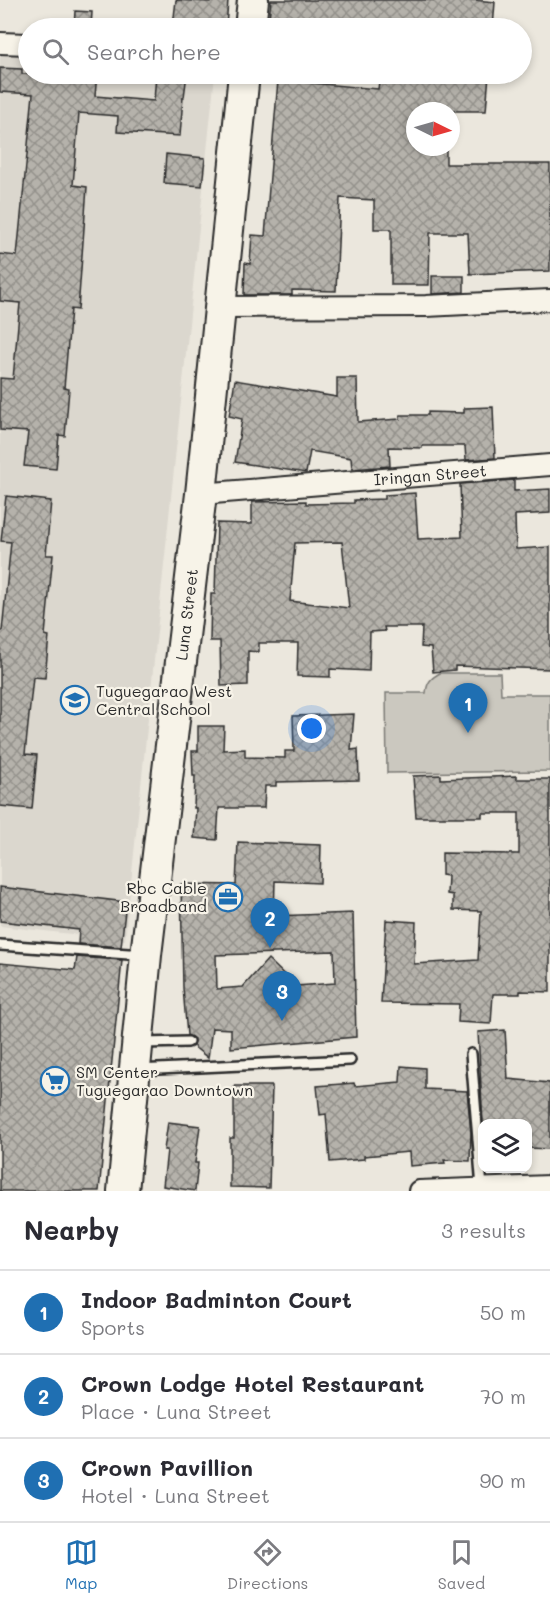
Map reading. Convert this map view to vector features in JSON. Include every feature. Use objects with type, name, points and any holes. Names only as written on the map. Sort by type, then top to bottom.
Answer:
[{"type":"main road","points":[[251,18],[253,0]]},
{"type":"main road","name":"Luna Street","points":[[123,1191],[146,955],[201,494],[243,84]]},
{"type":"street","points":[[0,43],[18,44]]},
{"type":"street","points":[[220,307],[426,306],[550,300]]},
{"type":"street","name":"Iringan Street","points":[[201,494],[550,465]]},
{"type":"street","points":[[419,1191],[550,1186]]},
{"type":"lane","points":[[0,945],[146,955]]},
{"type":"lane","points":[[136,1056],[188,1042]]},
{"type":"lane","points":[[471,1054],[482,1188]]},
{"type":"lane","points":[[136,1056],[350,1060]]},
{"type":"shaded area","name":"Tuguegarao West Central School","points":[[0,48],[18,49],[18,84],[214,84],[125,940],[0,926]]},
{"type":"shaded area","points":[[440,673],[500,673],[501,694],[550,694],[550,771],[387,773],[386,693],[426,693],[430,681]]},
{"type":"building","points":[[176,0],[210,2],[210,0],[228,0],[227,18],[174,18]]},
{"type":"building","points":[[271,0],[475,0],[495,2],[494,18],[269,18]]},
{"type":"building","points":[[75,11],[92,12],[92,18],[75,18]]},
{"type":"building","points":[[0,68],[18,69],[18,84],[96,84],[95,96],[154,101],[155,84],[186,84],[180,136],[117,132],[118,116],[79,113],[73,185],[87,187],[78,310],[71,309],[64,388],[69,389],[65,436],[59,435],[56,469],[24,466],[28,432],[0,430],[0,378],[13,379],[20,303],[0,301],[0,254],[17,256],[33,94],[0,92]]},
{"type":"building","points":[[278,84],[322,84],[378,89],[379,84],[488,84],[486,111],[460,111],[460,102],[406,102],[406,156],[446,156],[446,164],[550,164],[550,271],[470,274],[468,233],[430,233],[429,285],[391,285],[391,229],[374,229],[374,200],[340,198],[336,291],[292,290],[292,295],[244,295],[245,263],[250,264],[252,235],[265,236]]},
{"type":"building","points":[[166,154],[205,158],[202,186],[164,183]]},
{"type":"building","points":[[432,276],[464,276],[464,292],[432,294]]},
{"type":"building","points":[[337,378],[357,378],[358,422],[400,419],[400,415],[428,415],[428,412],[464,413],[464,408],[493,407],[495,458],[466,460],[465,446],[422,446],[422,448],[389,447],[390,466],[352,469],[351,458],[310,451],[306,473],[235,462],[242,419],[229,416],[235,380],[337,397]]},
{"type":"building","points":[[514,480],[514,491],[550,489],[550,513],[515,515],[516,549],[550,547],[550,669],[455,666],[455,670],[433,672],[431,648],[421,647],[422,627],[384,627],[385,631],[370,632],[369,671],[330,669],[330,677],[297,676],[298,643],[259,643],[259,652],[248,651],[248,685],[221,686],[220,641],[210,641],[211,594],[215,594],[217,523],[252,524],[252,502],[354,503],[354,500],[385,499],[385,495],[415,493],[418,539],[462,537],[460,484]],"holes":[[[342,542],[349,608],[290,601],[295,543]]]},
{"type":"building","points":[[6,496],[51,501],[46,555],[53,555],[45,635],[49,636],[45,678],[33,677],[25,754],[37,755],[32,809],[0,806],[0,631],[2,631],[11,542],[1,541]]},
{"type":"building","points":[[354,714],[351,750],[358,749],[359,780],[276,782],[276,786],[265,786],[264,808],[219,808],[217,840],[194,838],[196,808],[194,808],[195,776],[193,776],[192,751],[198,751],[198,726],[224,726],[223,750],[245,749],[245,757],[285,758],[285,751],[294,751],[293,716]]},
{"type":"building","points":[[441,775],[441,779],[516,776],[516,779],[550,779],[550,992],[520,991],[520,994],[493,994],[491,1024],[458,1022],[459,1004],[381,1003],[386,920],[416,922],[414,964],[478,960],[481,911],[453,910],[453,895],[447,894],[448,876],[442,875],[442,853],[519,854],[519,813],[482,813],[482,817],[416,817],[413,776]]},
{"type":"building","points":[[238,842],[321,845],[320,883],[275,881],[274,916],[353,913],[356,1037],[231,1048],[231,1029],[212,1028],[208,1058],[193,1046],[194,1039],[187,1035],[183,988],[181,884],[236,885]],"holes":[[[334,951],[335,983],[296,986],[268,959],[243,987],[217,989],[216,955]]]},
{"type":"building","points":[[0,887],[126,902],[121,947],[78,944],[79,930],[0,921]]},
{"type":"building","name":"SM Center Tuguegarao Downtown","points":[[77,957],[122,960],[99,1191],[0,1191],[0,963],[75,970]]},
{"type":"building","points":[[505,1030],[508,1079],[550,1083],[550,1149],[532,1148],[532,1119],[483,1119],[478,1032]]},
{"type":"building","points":[[401,1066],[425,1068],[425,1089],[467,1091],[471,1133],[470,1161],[444,1160],[445,1163],[410,1166],[409,1152],[330,1162],[326,1114],[320,1115],[317,1086],[354,1083],[355,1086],[400,1082]]},
{"type":"building","points":[[234,1086],[272,1086],[269,1188],[230,1187],[230,1138],[234,1138]]},
{"type":"building","points":[[168,1122],[200,1126],[195,1163],[198,1163],[195,1191],[163,1186],[167,1150],[164,1150]]},
{"type":"place","name":"Tuguegarao West Central School","points":[[75,700]]},
{"type":"place","name":"Indoor Badminton Court","points":[[468,733]]},
{"type":"place","name":"Rbc Cable Broadband","points":[[228,897]]},
{"type":"place","name":"Crown Lodge Hotel Restaurant","points":[[270,948]]},
{"type":"place","name":"Crown Pavillion","points":[[282,1021]]},
{"type":"place","name":"SM Center Tuguegarao Downtown","points":[[55,1081]]}]
